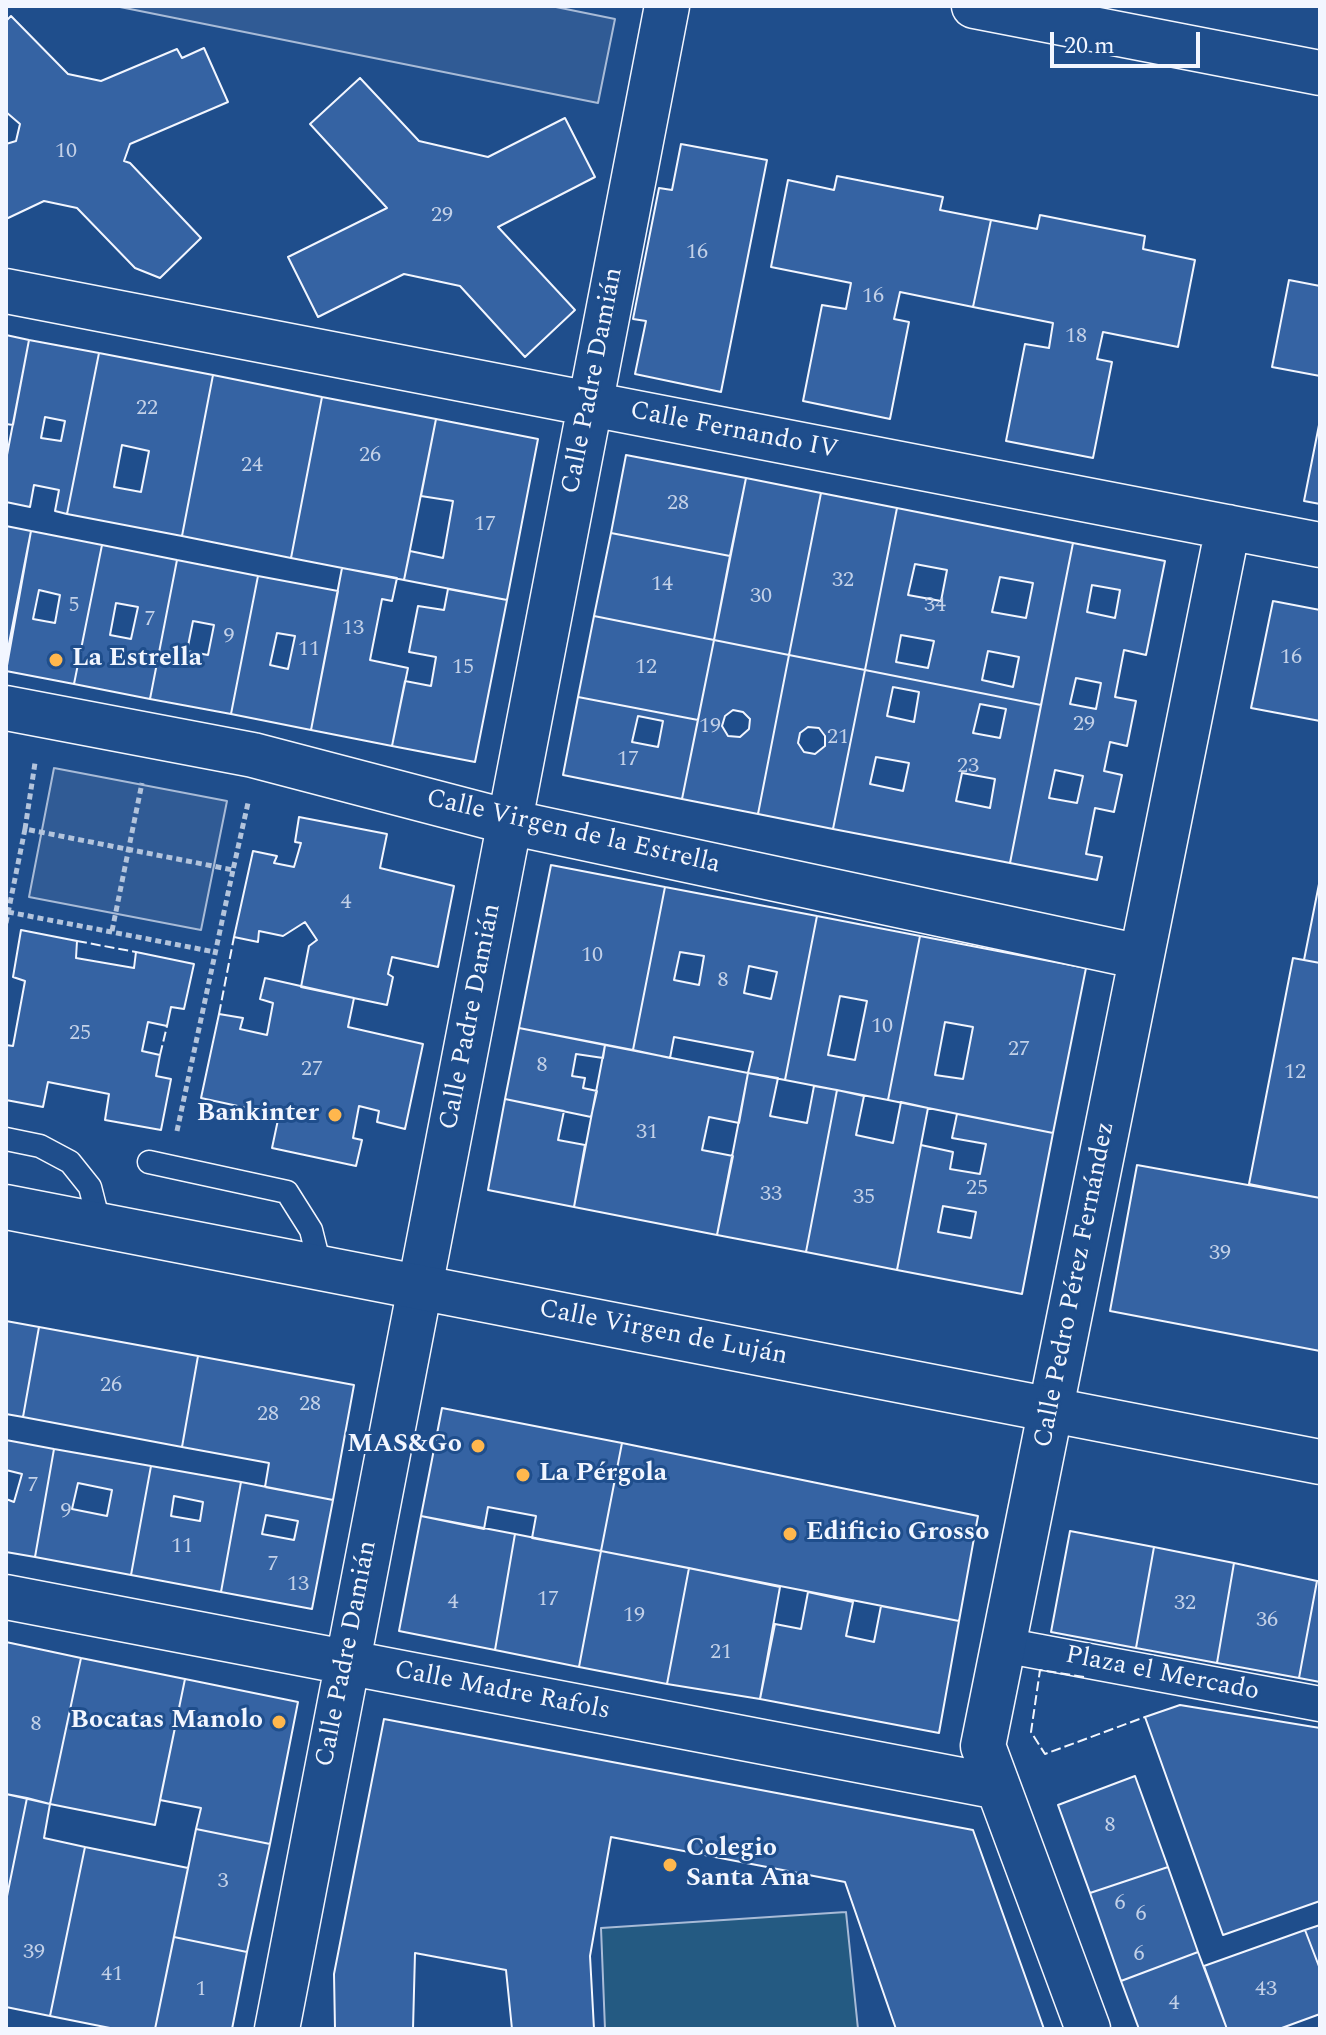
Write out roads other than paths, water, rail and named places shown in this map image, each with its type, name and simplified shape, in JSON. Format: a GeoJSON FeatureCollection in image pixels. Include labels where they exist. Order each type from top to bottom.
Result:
{"type":"FeatureCollection","features":[{"type":"Feature","properties":{"kind":"street","name":"Calle Padre Damián"},"geometry":{"type":"LineString","coordinates":[[277,2029],[667,6]]}},
{"type":"Feature","properties":{"kind":"street"},"geometry":{"type":"LineString","coordinates":[[974,6],[1320,73]]}},
{"type":"Feature","properties":{"kind":"street","name":"Calle Fernando IV"},"geometry":{"type":"LineString","coordinates":[[6,291],[1320,545]]}},
{"type":"Feature","properties":{"kind":"street","name":"Calle Pedro Pérez Fernández"},"geometry":{"type":"LineString","coordinates":[[1088,2029],[983,1746],[1228,527]]}},
{"type":"Feature","properties":{"kind":"street","name":"Calle Virgen de la Estrella"},"geometry":{"type":"LineString","coordinates":[[6,708],[253,755],[509,822],[1141,957]]}},
{"type":"Feature","properties":{"kind":"street","name":"Calle Virgen de Luján"},"geometry":{"type":"LineString","coordinates":[[6,1207],[1320,1462]]}},
{"type":"Feature","properties":{"kind":"street","name":"Calle Madre Rafols"},"geometry":{"type":"LineString","coordinates":[[6,1597],[998,1787]]}},
{"type":"Feature","properties":{"kind":"street","name":"Plaza el Mercado"},"geometry":{"type":"LineString","coordinates":[[1003,1645],[1320,1704]]}},
{"type":"Feature","properties":{"kind":"lane"},"geometry":{"type":"LineString","coordinates":[[6,1139],[40,1146],[70,1162],[90,1187],[100,1226]]}},
{"type":"Feature","properties":{"kind":"lane"},"geometry":{"type":"LineString","coordinates":[[149,1162],[287,1192],[311,1230],[321,1270]]}},
{"type":"Feature","properties":{"kind":"place","name":"La Estrella"},"geometry":{"type":"Point","coordinates":[56,660]}},
{"type":"Feature","properties":{"kind":"place","name":"Bankinter"},"geometry":{"type":"Point","coordinates":[335,1115]}},
{"type":"Feature","properties":{"kind":"place","name":"MAS&Go"},"geometry":{"type":"Point","coordinates":[478,1446]}},
{"type":"Feature","properties":{"kind":"place","name":"La Pérgola"},"geometry":{"type":"Point","coordinates":[523,1475]}},
{"type":"Feature","properties":{"kind":"place","name":"Edificio Grosso"},"geometry":{"type":"Point","coordinates":[790,1534]}},
{"type":"Feature","properties":{"kind":"place","name":"Bocatas Manolo"},"geometry":{"type":"Point","coordinates":[279,1722]}},
{"type":"Feature","properties":{"kind":"place","name":"Colegio Santa Ana"},"geometry":{"type":"Point","coordinates":[670,1865]}}]}
